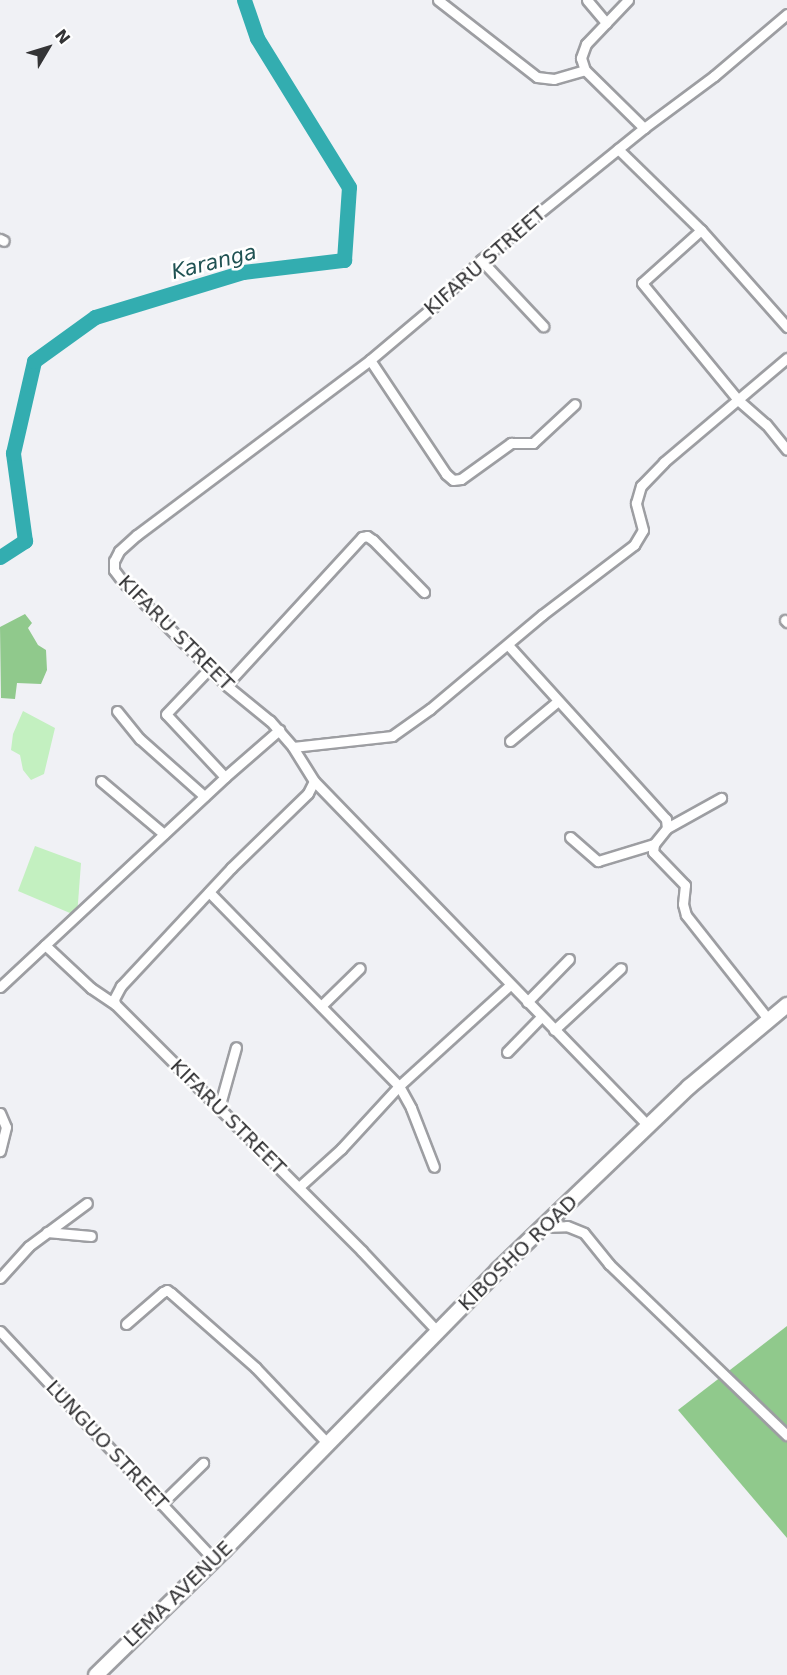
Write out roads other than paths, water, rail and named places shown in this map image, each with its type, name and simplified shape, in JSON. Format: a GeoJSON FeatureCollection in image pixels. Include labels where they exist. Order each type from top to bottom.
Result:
{"type":"FeatureCollection","features":[{"type":"Feature","properties":{"kind":"main road","name":"KIBOSHO ROAD"},"geometry":{"type":"LineString","coordinates":[[258,1512],[648,1126],[715,1064],[787,1005]]}},
{"type":"Feature","properties":{"kind":"main road","name":"LEMA AVENUE"},"geometry":{"type":"LineString","coordinates":[[96,1675],[258,1512]]}},
{"type":"Feature","properties":{"kind":"street"},"geometry":{"type":"LineString","coordinates":[[438,0],[537,77],[554,79],[585,70]]}},
{"type":"Feature","properties":{"kind":"street"},"geometry":{"type":"LineString","coordinates":[[587,0],[606,23]]}},
{"type":"Feature","properties":{"kind":"street"},"geometry":{"type":"LineString","coordinates":[[628,0],[581,54],[585,70],[644,128]]}},
{"type":"Feature","properties":{"kind":"street","name":"KIFARU STREET"},"geometry":{"type":"LineString","coordinates":[[648,1126],[314,781],[293,747],[279,730],[226,686],[117,576],[114,561],[119,552],[137,535],[370,360],[433,307],[481,260],[644,128],[714,76],[787,14]]}},
{"type":"Feature","properties":{"kind":"street"},"geometry":{"type":"LineString","coordinates":[[618,149],[701,230],[787,327]]}},
{"type":"Feature","properties":{"kind":"street"},"geometry":{"type":"LineString","coordinates":[[701,230],[642,283],[738,400],[766,424],[787,450]]}},
{"type":"Feature","properties":{"kind":"street"},"geometry":{"type":"LineString","coordinates":[[481,260],[543,326]]}},
{"type":"Feature","properties":{"kind":"street"},"geometry":{"type":"LineString","coordinates":[[293,747],[392,736],[430,709],[542,615],[634,545],[643,530],[636,504],[641,486],[664,462],[787,358]]}},
{"type":"Feature","properties":{"kind":"street"},"geometry":{"type":"LineString","coordinates":[[370,360],[446,474],[453,480],[461,479],[511,442],[533,443],[575,404]]}},
{"type":"Feature","properties":{"kind":"street"},"geometry":{"type":"LineString","coordinates":[[226,686],[288,621],[360,538],[367,536],[374,540],[424,592]]}},
{"type":"Feature","properties":{"kind":"street"},"geometry":{"type":"LineString","coordinates":[[508,645],[654,804],[666,819],[667,828]]}},
{"type":"Feature","properties":{"kind":"street"},"geometry":{"type":"LineString","coordinates":[[210,668],[166,714],[225,777]]}},
{"type":"Feature","properties":{"kind":"street"},"geometry":{"type":"LineString","coordinates":[[510,741],[558,700]]}},
{"type":"Feature","properties":{"kind":"street"},"geometry":{"type":"LineString","coordinates":[[117,711],[140,738],[204,796]]}},
{"type":"Feature","properties":{"kind":"street"},"geometry":{"type":"LineString","coordinates":[[0,987],[204,796],[279,730]]}},
{"type":"Feature","properties":{"kind":"street"},"geometry":{"type":"LineString","coordinates":[[101,781],[164,834]]}},
{"type":"Feature","properties":{"kind":"street"},"geometry":{"type":"LineString","coordinates":[[115,1004],[114,999],[121,986],[208,891],[308,793],[314,781]]}},
{"type":"Feature","properties":{"kind":"street"},"geometry":{"type":"LineString","coordinates":[[570,837],[598,861],[654,844],[667,828],[721,798]]}},
{"type":"Feature","properties":{"kind":"street"},"geometry":{"type":"LineString","coordinates":[[654,844],[655,856],[685,885],[683,904],[686,915],[769,1020]]}},
{"type":"Feature","properties":{"kind":"street"},"geometry":{"type":"LineString","coordinates":[[208,891],[399,1086],[411,1108],[434,1167]]}},
{"type":"Feature","properties":{"kind":"street","name":"KIFARU STREET"},"geometry":{"type":"LineString","coordinates":[[45,945],[91,988],[115,1004],[299,1187],[438,1332]]}},
{"type":"Feature","properties":{"kind":"street"},"geometry":{"type":"LineString","coordinates":[[527,1002],[569,959]]}},
{"type":"Feature","properties":{"kind":"street"},"geometry":{"type":"LineString","coordinates":[[321,1006],[360,968]]}},
{"type":"Feature","properties":{"kind":"street"},"geometry":{"type":"LineString","coordinates":[[554,1030],[621,969]]}},
{"type":"Feature","properties":{"kind":"street"},"geometry":{"type":"LineString","coordinates":[[299,1187],[341,1149],[399,1086],[510,986]]}},
{"type":"Feature","properties":{"kind":"street"},"geometry":{"type":"LineString","coordinates":[[507,1052],[541,1017]]}},
{"type":"Feature","properties":{"kind":"street"},"geometry":{"type":"LineString","coordinates":[[219,1108],[236,1047]]}},
{"type":"Feature","properties":{"kind":"street"},"geometry":{"type":"LineString","coordinates":[[0,1113],[6,1127],[0,1151]]}},
{"type":"Feature","properties":{"kind":"street"},"geometry":{"type":"LineString","coordinates":[[0,1278],[47,1232],[87,1203]]}},
{"type":"Feature","properties":{"kind":"street"},"geometry":{"type":"LineString","coordinates":[[544,1227],[567,1226],[584,1233],[609,1264],[787,1435]]}},
{"type":"Feature","properties":{"kind":"street"},"geometry":{"type":"LineString","coordinates":[[47,1232],[91,1236]]}},
{"type":"Feature","properties":{"kind":"street"},"geometry":{"type":"LineString","coordinates":[[126,1324],[166,1290],[256,1368],[328,1444]]}},
{"type":"Feature","properties":{"kind":"street","name":"LUNGUO STREET"},"geometry":{"type":"LineString","coordinates":[[0,1331],[213,1559]]}},
{"type":"Feature","properties":{"kind":"street"},"geometry":{"type":"LineString","coordinates":[[161,1503],[203,1463]]}},
{"type":"Feature","properties":{"kind":"waterway","name":"Karanga"},"geometry":{"type":"LineString","coordinates":[[0,557],[25,541],[13,453],[34,361],[95,317],[243,272],[344,260],[349,187],[257,38],[244,0]]}}]}
